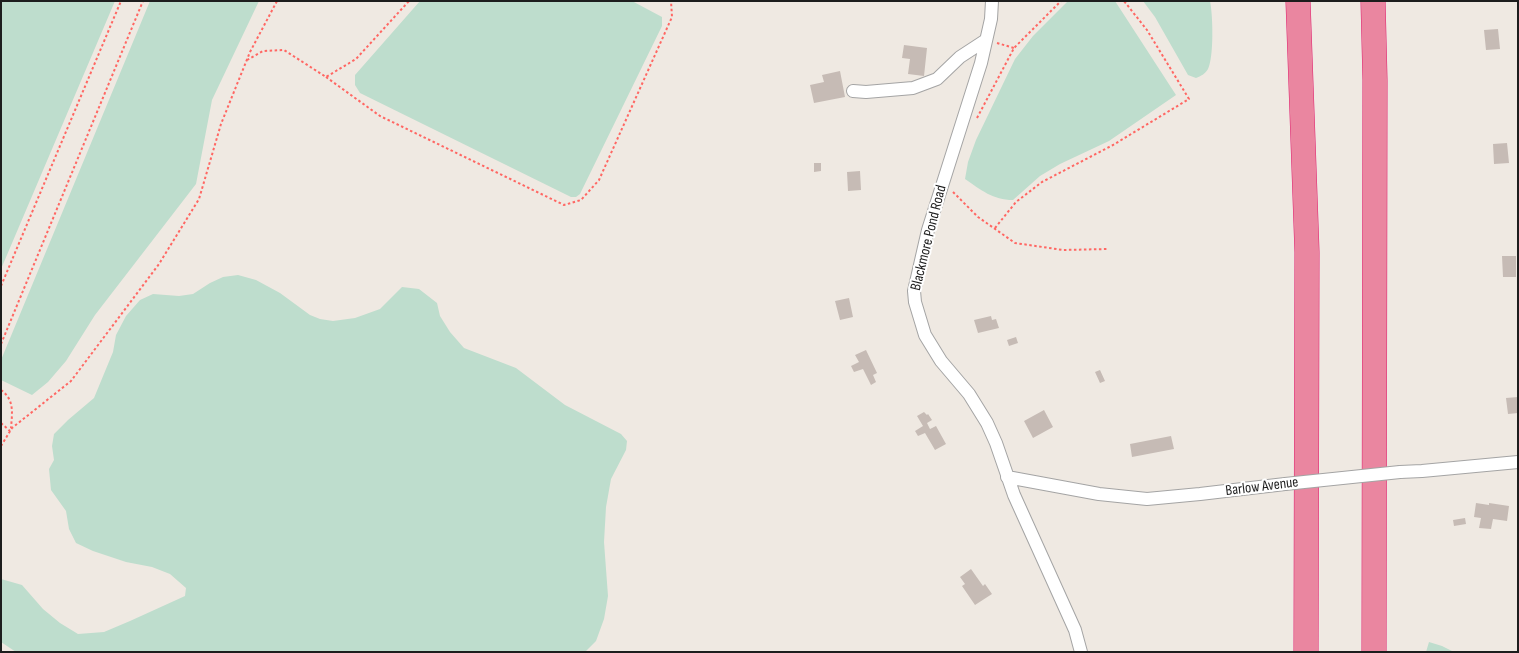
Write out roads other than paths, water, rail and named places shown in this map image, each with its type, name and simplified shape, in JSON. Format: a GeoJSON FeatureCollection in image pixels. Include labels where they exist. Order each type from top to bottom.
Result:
{"type":"FeatureCollection","features":[{"type":"Feature","properties":{"kind":"highway"},"geometry":{"type":"LineString","coordinates":[[1298,1],[1307,252],[1306,652]]}},
{"type":"Feature","properties":{"kind":"highway"},"geometry":{"type":"LineString","coordinates":[[1373,1],[1375,80],[1374,652]]}},
{"type":"Feature","properties":{"kind":"street","name":"Blackmore Pond Road"},"geometry":{"type":"LineString","coordinates":[[992,1],[991,19],[981,63],[928,230],[914,291],[917,314],[925,335],[941,361],[969,394],[987,424],[1007,477],[1075,630],[1081,652]]}},
{"type":"Feature","properties":{"kind":"street"},"geometry":{"type":"LineString","coordinates":[[853,91],[866,92],[913,88],[936,79],[960,57],[986,40]]}},
{"type":"Feature","properties":{"kind":"street","name":"Barlow Avenue"},"geometry":{"type":"LineString","coordinates":[[1007,477],[1099,494],[1147,498],[1518,462]]}}]}
